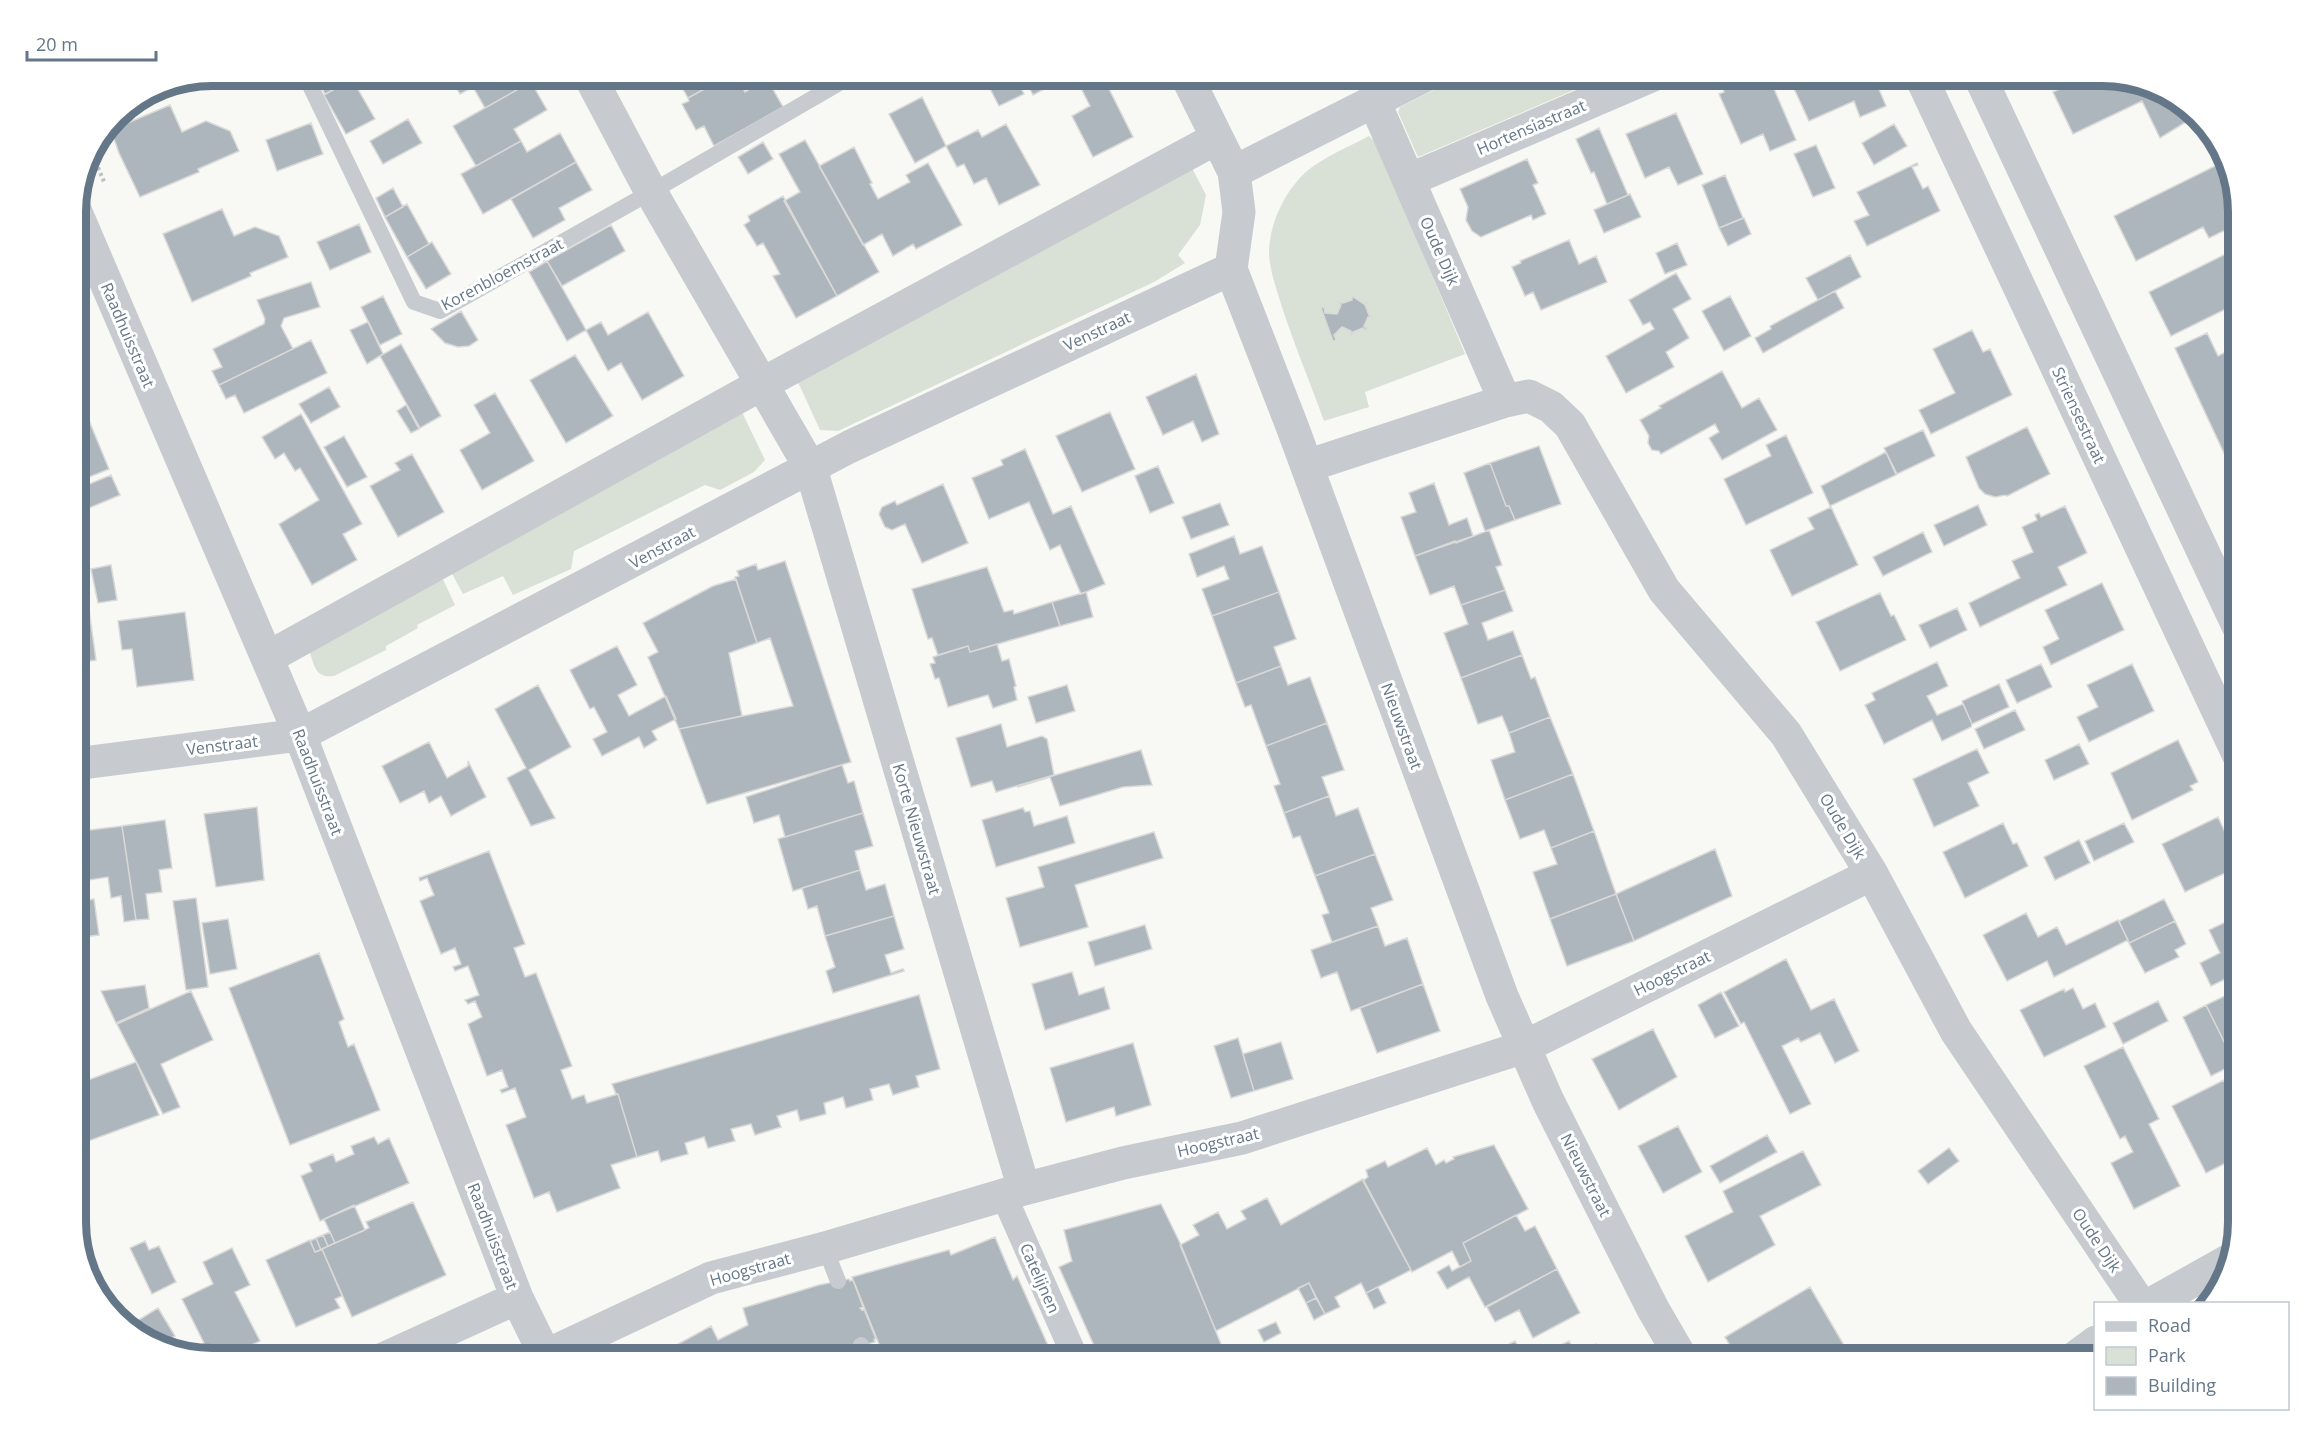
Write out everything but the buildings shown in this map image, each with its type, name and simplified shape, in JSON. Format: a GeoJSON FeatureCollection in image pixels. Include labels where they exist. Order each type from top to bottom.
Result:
{"type":"FeatureCollection","features":[{"type":"Feature","properties":{"kind":"street"},"geometry":{"type":"LineString","coordinates":[[594,85],[651,192],[811,469]]}},
{"type":"Feature","properties":{"kind":"street","name":"Nieuwstraat"},"geometry":{"type":"LineString","coordinates":[[1191,85],[1234,172],[1239,212],[1231,269],[1307,466],[1502,996],[1548,1101],[1653,1309],[1676,1348]]}},
{"type":"Feature","properties":{"kind":"street"},"geometry":{"type":"LineString","coordinates":[[1234,172],[1406,85]]}},
{"type":"Feature","properties":{"kind":"street","name":"Hortensiastraat"},"geometry":{"type":"LineString","coordinates":[[1408,180],[1630,85]]}},
{"type":"Feature","properties":{"kind":"street","name":"Striensestraat"},"geometry":{"type":"LineString","coordinates":[[1925,85],[2228,732]]}},
{"type":"Feature","properties":{"kind":"street"},"geometry":{"type":"LineString","coordinates":[[1984,85],[2227,603]]}},
{"type":"Feature","properties":{"kind":"street","name":"Oude Dijk"},"geometry":{"type":"LineString","coordinates":[[1374,101],[1505,401]]}},
{"type":"Feature","properties":{"kind":"street"},"geometry":{"type":"LineString","coordinates":[[267,658],[762,384],[1217,138]]}},
{"type":"Feature","properties":{"kind":"street","name":"Raadhuisstraat"},"geometry":{"type":"LineString","coordinates":[[86,236],[300,735],[517,1298],[542,1348]]}},
{"type":"Feature","properties":{"kind":"street","name":"Venstraat"},"geometry":{"type":"LineString","coordinates":[[86,763],[300,735],[811,469],[849,447],[1231,269]]}},
{"type":"Feature","properties":{"kind":"street","name":"Oude Dijk"},"geometry":{"type":"LineString","coordinates":[[1307,466],[1505,401],[1529,396],[1551,407],[1570,425],[1664,590],[1786,734],[1872,874],[1956,1031],[2139,1302]]}},
{"type":"Feature","properties":{"kind":"street","name":"Korte Nieuwstraat"},"geometry":{"type":"LineString","coordinates":[[811,469],[1014,1193]]}},
{"type":"Feature","properties":{"kind":"street","name":"Hoogstraat"},"geometry":{"type":"LineString","coordinates":[[565,1348],[711,1278],[1123,1163],[1242,1138],[1524,1047],[1872,874]]}},
{"type":"Feature","properties":{"kind":"street","name":"Catelijnen"},"geometry":{"type":"LineString","coordinates":[[1014,1193],[1072,1348]]}},
{"type":"Feature","properties":{"kind":"street"},"geometry":{"type":"LineString","coordinates":[[2155,1302],[2220,1266]]}},
{"type":"Feature","properties":{"kind":"street"},"geometry":{"type":"LineString","coordinates":[[407,1348],[517,1298]]}},
{"type":"Feature","properties":{"kind":"lane","name":"Korenbloemstraat"},"geometry":{"type":"LineString","coordinates":[[310,85],[414,302],[440,311],[836,85]]}},
{"type":"Feature","properties":{"kind":"lane"},"geometry":{"type":"LineString","coordinates":[[825,1248],[838,1281]]}},
{"type":"Feature","properties":{"kind":"green space"},"geometry":{"type":"Polygon","coordinates":[[[1444,85],[1586,85],[1418,157],[1398,112],[1400,107],[1444,85]]]}},
{"type":"Feature","properties":{"kind":"green space"},"geometry":{"type":"Polygon","coordinates":[[[1369,136],[1377,144],[1465,354],[1365,392],[1369,407],[1324,421],[1275,285],[1269,258],[1270,239],[1282,204],[1295,183],[1325,158],[1369,136]]]}},
{"type":"Feature","properties":{"kind":"green space"},"geometry":{"type":"Polygon","coordinates":[[[1192,168],[1206,195],[1200,225],[1178,255],[1185,263],[1154,282],[838,431],[820,430],[797,380],[1192,168]]]}},
{"type":"Feature","properties":{"kind":"green space"},"geometry":{"type":"Polygon","coordinates":[[[740,408],[765,460],[754,472],[720,490],[705,485],[574,551],[571,569],[513,595],[503,576],[463,594],[449,568],[740,408]]]}},
{"type":"Feature","properties":{"kind":"green space"},"geometry":{"type":"Polygon","coordinates":[[[440,573],[455,605],[417,625],[418,628],[386,646],[386,650],[334,676],[322,675],[316,669],[308,647],[440,573]]]}}]}
